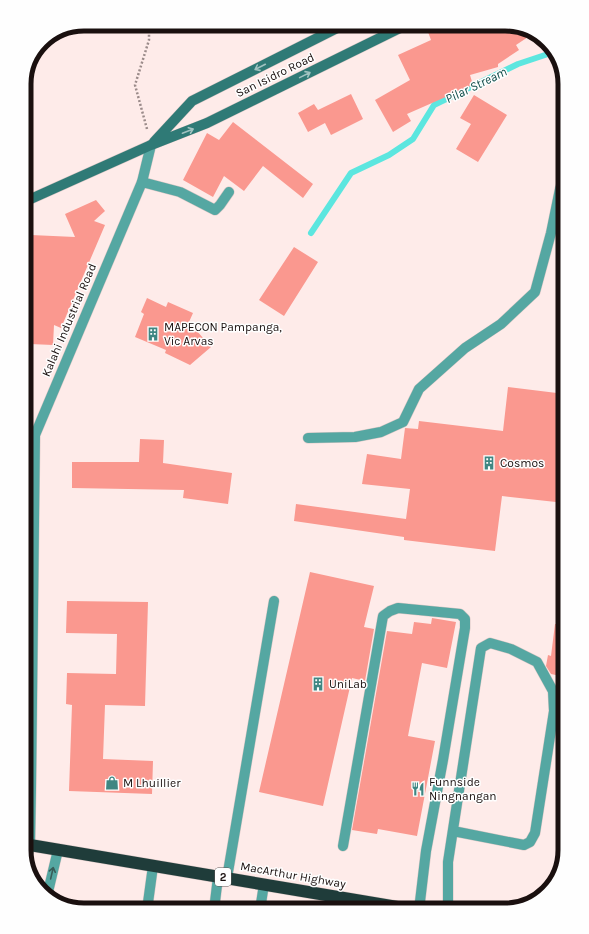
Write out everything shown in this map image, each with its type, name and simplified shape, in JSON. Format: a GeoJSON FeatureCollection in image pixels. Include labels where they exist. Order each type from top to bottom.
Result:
{"type":"FeatureCollection","features":[{"type":"Feature","properties":{"kind":"highway","name":"MacArthur Highway"},"geometry":{"type":"LineString","coordinates":[[31,846],[375,903]]}},
{"type":"Feature","properties":{"kind":"main road","name":"San Isidro Road"},"geometry":{"type":"LineString","coordinates":[[152,145],[192,101],[331,31]]}},
{"type":"Feature","properties":{"kind":"main road","name":"San Isidro Road"},"geometry":{"type":"LineString","coordinates":[[31,199],[152,145],[207,123],[394,31]]}},
{"type":"Feature","properties":{"kind":"street","name":"Kalahi Industrial Road"},"geometry":{"type":"LineString","coordinates":[[31,640],[35,435],[142,182],[152,145]]}},
{"type":"Feature","properties":{"kind":"street"},"geometry":{"type":"LineString","coordinates":[[142,182],[180,192],[214,210],[220,205],[229,192]]}},
{"type":"Feature","properties":{"kind":"street"},"geometry":{"type":"LineString","coordinates":[[308,438],[355,437],[381,432],[403,422],[419,389],[465,348],[501,324],[535,292],[551,233],[558,199]]}},
{"type":"Feature","properties":{"kind":"street"},"geometry":{"type":"LineString","coordinates":[[216,903],[223,877],[274,601]]}},
{"type":"Feature","properties":{"kind":"street"},"geometry":{"type":"LineString","coordinates":[[343,846],[383,616],[398,608],[460,614],[464,619],[465,628],[444,760],[426,851],[420,903]]}},
{"type":"Feature","properties":{"kind":"street"},"geometry":{"type":"LineString","coordinates":[[448,903],[448,862],[481,648],[490,643],[511,649],[537,662],[553,691],[554,711],[535,833],[530,842],[524,845],[453,831]]}},
{"type":"Feature","properties":{"kind":"street"},"geometry":{"type":"LineString","coordinates":[[49,890],[58,850]]}},
{"type":"Feature","properties":{"kind":"street"},"geometry":{"type":"LineString","coordinates":[[148,903],[153,866]]}},
{"type":"Feature","properties":{"kind":"street"},"geometry":{"type":"LineString","coordinates":[[261,903],[264,884]]}},
{"type":"Feature","properties":{"kind":"path"},"geometry":{"type":"LineString","coordinates":[[149,31],[149,40],[136,85],[152,145]]}},
{"type":"Feature","properties":{"kind":"building"},"geometry":{"type":"Polygon","coordinates":[[[428,31],[509,31],[529,36],[516,45],[519,50],[498,64],[498,67],[470,75],[473,85],[407,114],[411,121],[393,132],[375,100],[410,80],[398,55],[431,40],[428,31]]]}},
{"type":"Feature","properties":{"kind":"building"},"geometry":{"type":"Polygon","coordinates":[[[351,94],[363,119],[331,135],[325,123],[308,132],[298,113],[314,104],[318,110],[351,94]]]}},
{"type":"Feature","properties":{"kind":"building"},"geometry":{"type":"Polygon","coordinates":[[[474,95],[507,115],[478,162],[456,149],[471,124],[460,118],[474,95]]]}},
{"type":"Feature","properties":{"kind":"building"},"geometry":{"type":"Polygon","coordinates":[[[233,122],[313,184],[303,198],[263,166],[244,191],[224,176],[213,197],[183,180],[207,133],[219,140],[233,122]]]}},
{"type":"Feature","properties":{"kind":"building"},"geometry":{"type":"Polygon","coordinates":[[[96,200],[105,211],[94,221],[105,225],[61,328],[54,325],[53,345],[31,344],[31,235],[75,237],[65,214],[96,200]]]}},
{"type":"Feature","properties":{"kind":"building"},"geometry":{"type":"Polygon","coordinates":[[[294,247],[318,262],[284,316],[259,300],[294,247]]]}},
{"type":"Feature","properties":{"kind":"building"},"geometry":{"type":"Polygon","coordinates":[[[147,298],[166,307],[168,302],[193,313],[189,322],[211,347],[190,365],[165,353],[166,350],[135,337],[144,314],[141,312],[147,298]]]}},
{"type":"Feature","properties":{"kind":"building","name":"Cosmos"},"geometry":{"type":"Polygon","coordinates":[[[508,387],[558,393],[558,502],[502,496],[495,551],[404,540],[404,537],[294,521],[296,504],[406,519],[410,489],[362,484],[367,454],[401,459],[405,428],[418,429],[419,421],[503,431],[508,387]]]}},
{"type":"Feature","properties":{"kind":"building"},"geometry":{"type":"Polygon","coordinates":[[[140,439],[164,440],[163,463],[232,473],[228,504],[183,498],[184,490],[72,488],[72,462],[139,462],[140,439]]]}},
{"type":"Feature","properties":{"kind":"building","name":"UniLab"},"geometry":{"type":"Polygon","coordinates":[[[310,572],[374,586],[364,627],[374,629],[365,681],[352,678],[323,806],[259,792],[310,572]]]}},
{"type":"Feature","properties":{"kind":"building"},"geometry":{"type":"Polygon","coordinates":[[[67,601],[148,602],[145,706],[105,705],[103,759],[153,761],[152,794],[69,791],[72,705],[66,704],[67,673],[116,674],[117,634],[66,633],[67,601]]]}},
{"type":"Feature","properties":{"kind":"building"},"geometry":{"type":"Polygon","coordinates":[[[432,618],[456,622],[447,668],[422,663],[408,736],[435,741],[417,836],[378,829],[377,834],[352,830],[387,631],[412,634],[414,622],[431,624],[432,618]]]}},
{"type":"Feature","properties":{"kind":"building"},"geometry":{"type":"Polygon","coordinates":[[[555,624],[558,624],[558,676],[551,674],[546,666],[548,655],[551,656],[555,624]]]}},
{"type":"Feature","properties":{"kind":"waterway","name":"Pilar Stream"},"geometry":{"type":"LineString","coordinates":[[311,233],[351,173],[389,155],[413,139],[434,105],[518,64],[549,54]]}},
{"type":"Feature","properties":{"kind":"place","name":"MAPECON Pampanga, Vic Arvas"},"geometry":{"type":"Point","coordinates":[153,334]}},
{"type":"Feature","properties":{"kind":"place","name":"Cosmos"},"geometry":{"type":"Point","coordinates":[489,463]}},
{"type":"Feature","properties":{"kind":"place","name":"UniLab"},"geometry":{"type":"Point","coordinates":[318,684]}},
{"type":"Feature","properties":{"kind":"place","name":"M Lhuillier"},"geometry":{"type":"Point","coordinates":[112,783]}},
{"type":"Feature","properties":{"kind":"place","name":"Funnside Ningnangan"},"geometry":{"type":"Point","coordinates":[418,789]}}]}
